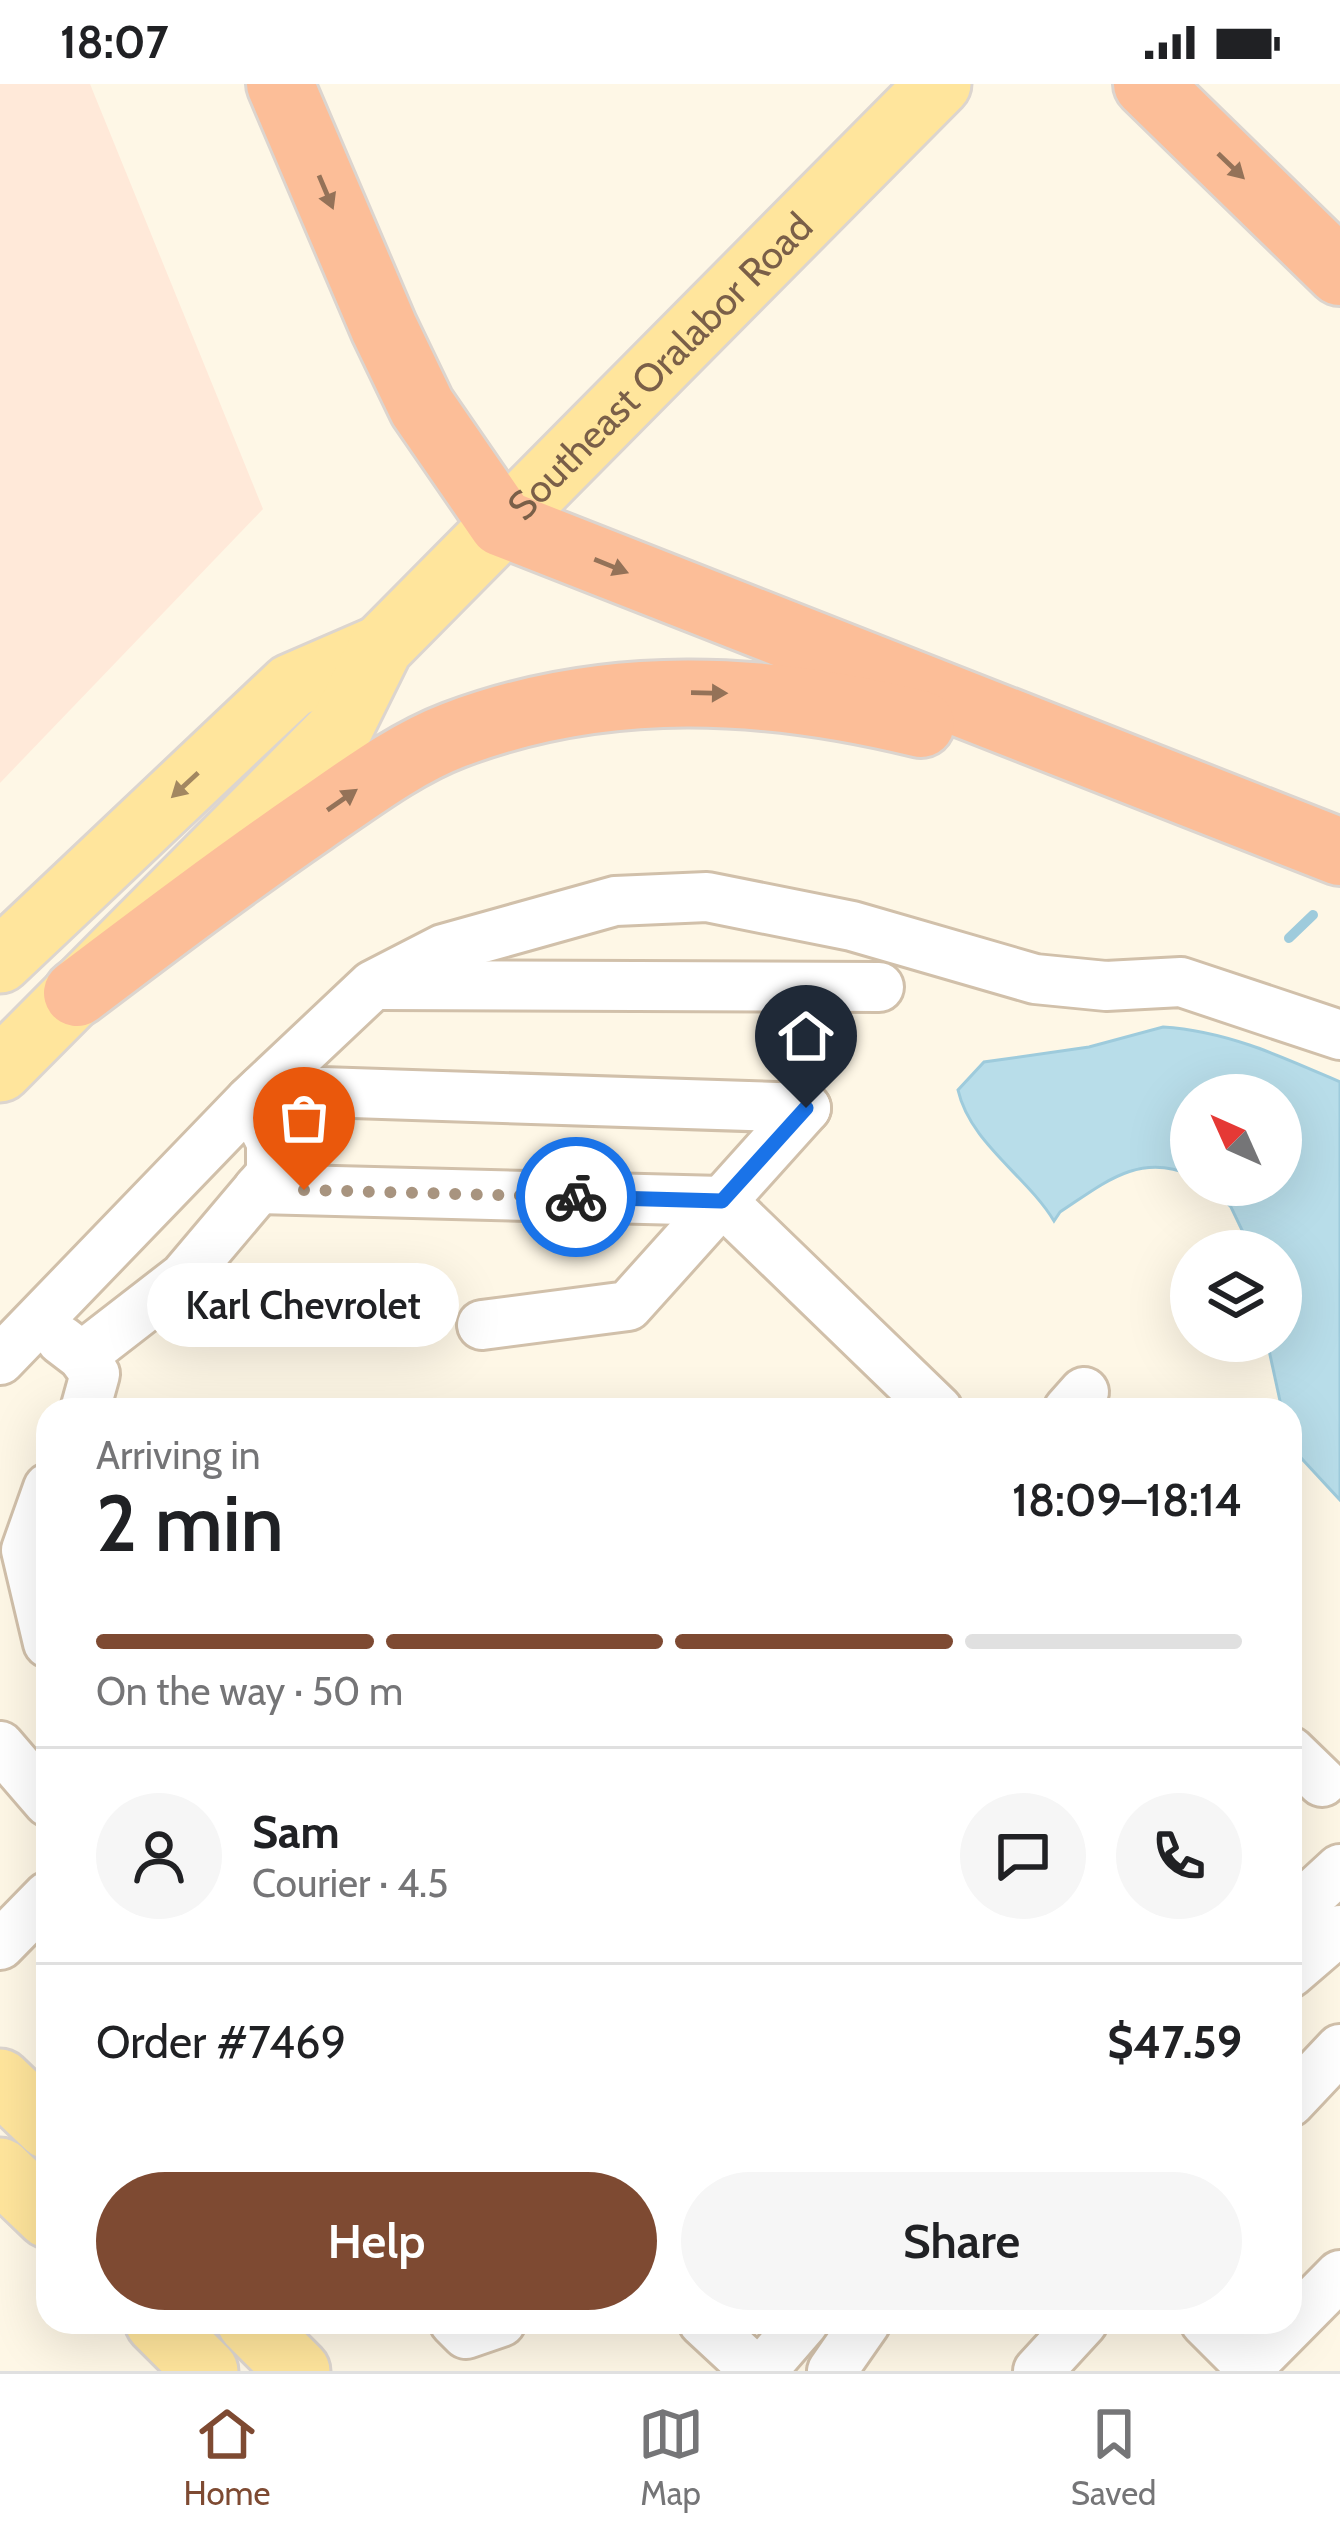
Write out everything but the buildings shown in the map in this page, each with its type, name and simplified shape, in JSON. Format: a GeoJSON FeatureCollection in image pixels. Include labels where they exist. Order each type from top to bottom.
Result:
{"type":"FeatureCollection","features":[{"type":"Feature","properties":{"kind":"highway"},"geometry":{"type":"LineString","coordinates":[[280,84],[422,407],[502,523],[1340,852]]}},
{"type":"Feature","properties":{"kind":"highway"},"geometry":{"type":"LineString","coordinates":[[1147,84],[1340,272]]}},
{"type":"Feature","properties":{"kind":"highway"},"geometry":{"type":"LineString","coordinates":[[77,992],[360,787],[451,736],[527,713],[604,698],[722,693],[839,704],[1275,827]]}},
{"type":"Feature","properties":{"kind":"main road","name":"Southeast Oralabor Road"},"geometry":{"type":"LineString","coordinates":[[0,1070],[343,726],[381,647],[934,89]]}},
{"type":"Feature","properties":{"kind":"main road","name":"Southeast Oralabor Road"},"geometry":{"type":"LineString","coordinates":[[0,961],[291,686],[381,647]]}},
{"type":"Feature","properties":{"kind":"main road"},"geometry":{"type":"LineString","coordinates":[[0,2080],[36,2115]]}},
{"type":"Feature","properties":{"kind":"main road"},"geometry":{"type":"LineString","coordinates":[[0,2170],[36,2204]]}},
{"type":"Feature","properties":{"kind":"main road"},"geometry":{"type":"LineString","coordinates":[[169,2334],[206,2371]]}},
{"type":"Feature","properties":{"kind":"main road"},"geometry":{"type":"LineString","coordinates":[[261,2334],[298,2371]]}},
{"type":"Feature","properties":{"kind":"lane"},"geometry":{"type":"LineString","coordinates":[[0,1360],[256,1096],[373,985],[443,949],[524,923],[615,901],[707,897],[852,926],[1035,979],[1106,986],[1181,982],[1340,1035]]}},
{"type":"Feature","properties":{"kind":"lane"},"geometry":{"type":"LineString","coordinates":[[373,985],[878,987]]}},
{"type":"Feature","properties":{"kind":"lane"},"geometry":{"type":"LineString","coordinates":[[82,1356],[184,1276],[271,1174],[271,1142],[256,1096]]}},
{"type":"Feature","properties":{"kind":"lane"},"geometry":{"type":"LineString","coordinates":[[256,1096],[806,1108],[628,1306],[482,1325]]}},
{"type":"Feature","properties":{"kind":"lane"},"geometry":{"type":"LineString","coordinates":[[258,1189],[722,1201],[926,1398]]}},
{"type":"Feature","properties":{"kind":"lane"},"geometry":{"type":"LineString","coordinates":[[37,1321],[82,1356],[94,1375],[88,1398]]}},
{"type":"Feature","properties":{"kind":"lane"},"geometry":{"type":"LineString","coordinates":[[36,1522],[26,1550],[36,1592]]}},
{"type":"Feature","properties":{"kind":"lane"},"geometry":{"type":"LineString","coordinates":[[0,1746],[36,1788]]}},
{"type":"Feature","properties":{"kind":"lane"},"geometry":{"type":"LineString","coordinates":[[1302,1904],[1340,1869]]}},
{"type":"Feature","properties":{"kind":"lane"},"geometry":{"type":"LineString","coordinates":[[0,1945],[36,1908]]}},
{"type":"Feature","properties":{"kind":"lane"},"geometry":{"type":"LineString","coordinates":[[1302,1963],[1340,1930]]}},
{"type":"Feature","properties":{"kind":"lane"},"geometry":{"type":"LineString","coordinates":[[1302,2089],[1340,2049]]}},
{"type":"Feature","properties":{"kind":"lane"},"geometry":{"type":"LineString","coordinates":[[1302,2316],[1340,2276]]}},
{"type":"Feature","properties":{"kind":"lane"},"geometry":{"type":"LineString","coordinates":[[716,2334],[756,2371]]}},
{"type":"Feature","properties":{"kind":"lane"},"geometry":{"type":"LineString","coordinates":[[767,2371],[795,2334]]}},
{"type":"Feature","properties":{"kind":"lane"},"geometry":{"type":"LineString","coordinates":[[832,2371],[858,2334]]}},
{"type":"Feature","properties":{"kind":"lane"},"geometry":{"type":"LineString","coordinates":[[1038,2371],[1071,2334]]}},
{"type":"Feature","properties":{"kind":"lane"},"geometry":{"type":"LineString","coordinates":[[1217,2334],[1252,2369],[1285,2334]]}},
{"type":"Feature","properties":{"kind":"shaded area"},"geometry":{"type":"Polygon","coordinates":[[[0,84],[90,84],[263,509],[0,783],[0,84]]]}},
{"type":"Feature","properties":{"kind":"water"},"geometry":{"type":"Polygon","coordinates":[[[1163,1027],[1232,1040],[1340,1082],[1340,1500],[1302,1459],[1302,1398],[1279,1398],[1272,1362],[1302,1362],[1302,1230],[1242,1230],[1230,1206],[1302,1206],[1302,1074],[1170,1074],[1170,1169],[1122,1174],[1060,1212],[1054,1221],[964,1109],[958,1090],[984,1062],[1089,1047],[1163,1027]]]}},
{"type":"Feature","properties":{"kind":"waterway"},"geometry":{"type":"LineString","coordinates":[[1289,938],[1313,915]]}},
{"type":"Feature","properties":{"kind":"way so far"},"geometry":{"type":"LineString","coordinates":[[304,1190],[576,1197]]}},
{"type":"Feature","properties":{"kind":"place","name":"Karl Chevrolet"},"geometry":{"type":"Point","coordinates":[304,1190]}},
{"type":"Feature","properties":{"kind":"route"},"geometry":{"type":"LineString","coordinates":[[576,1197],[722,1201],[806,1108]]}}]}
